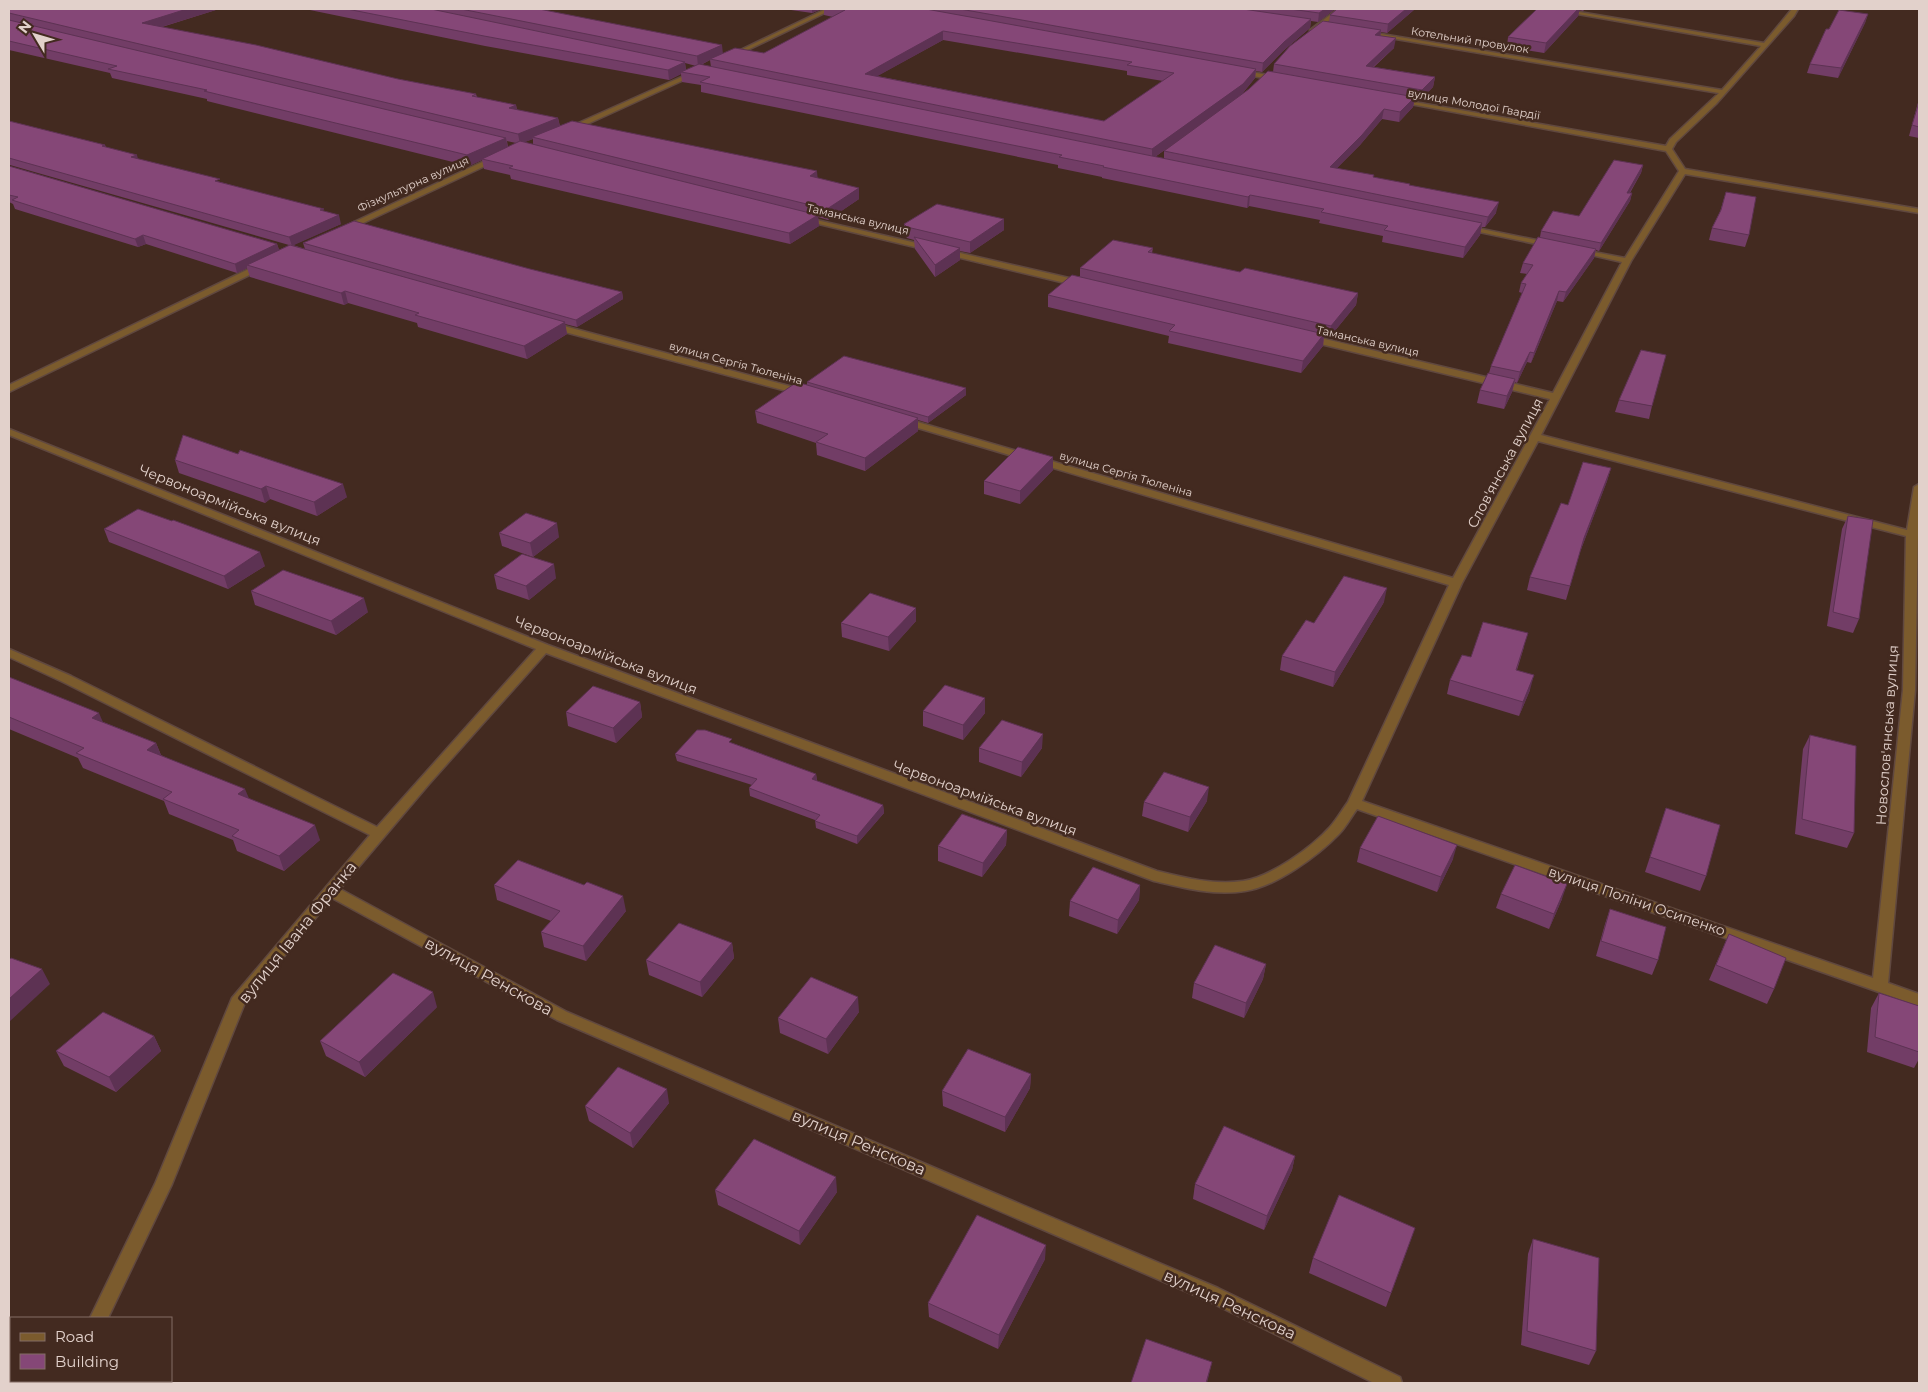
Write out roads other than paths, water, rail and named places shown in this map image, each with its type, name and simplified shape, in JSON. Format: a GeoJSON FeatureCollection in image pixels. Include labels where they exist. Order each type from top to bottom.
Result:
{"type":"FeatureCollection","features":[{"type":"Feature","properties":{"kind":"street"},"geometry":{"type":"LineString","coordinates":[[727,58],[830,9]]}},
{"type":"Feature","properties":{"kind":"street"},"geometry":{"type":"LineString","coordinates":[[1305,37],[1341,9]]}},
{"type":"Feature","properties":{"kind":"street"},"geometry":{"type":"LineString","coordinates":[[1554,9],[1766,45]]}},
{"type":"Feature","properties":{"kind":"street"},"geometry":{"type":"LineString","coordinates":[[1795,9],[1724,92],[1673,141],[1668,149],[1683,171],[1919,211]]}},
{"type":"Feature","properties":{"kind":"street"},"geometry":{"type":"LineString","coordinates":[[1308,25],[1328,28]]}},
{"type":"Feature","properties":{"kind":"street","name":"Котельний провулок"},"geometry":{"type":"LineString","coordinates":[[1377,36],[1724,92]]}},
{"type":"Feature","properties":{"kind":"street"},"geometry":{"type":"LineString","coordinates":[[565,131],[701,70],[692,68]]}},
{"type":"Feature","properties":{"kind":"street"},"geometry":{"type":"LineString","coordinates":[[1262,79],[1269,70]]}},
{"type":"Feature","properties":{"kind":"street"},"geometry":{"type":"LineString","coordinates":[[1235,71],[1262,79],[1283,80]]}},
{"type":"Feature","properties":{"kind":"street","name":"вулиця Молодої Гвардії"},"geometry":{"type":"LineString","coordinates":[[1389,99],[1668,149]]}},
{"type":"Feature","properties":{"kind":"street","name":"Фізкультурна вулиця"},"geometry":{"type":"LineString","coordinates":[[336,231],[503,156]]}},
{"type":"Feature","properties":{"kind":"street","name":"Слов'янська вулиця"},"geometry":{"type":"LineString","coordinates":[[1200,886],[1245,886],[1277,874],[1308,853],[1335,830],[1354,803],[1456,583],[1627,261],[1683,171]]}},
{"type":"Feature","properties":{"kind":"street","name":"Таманська вулиця"},"geometry":{"type":"LineString","coordinates":[[797,216],[1092,286]]}},
{"type":"Feature","properties":{"kind":"street"},"geometry":{"type":"LineString","coordinates":[[1453,225],[1559,247]]}},
{"type":"Feature","properties":{"kind":"street"},"geometry":{"type":"LineString","coordinates":[[1569,249],[1627,261]]}},
{"type":"Feature","properties":{"kind":"street"},"geometry":{"type":"LineString","coordinates":[[9,389],[275,260]]}},
{"type":"Feature","properties":{"kind":"street","name":"вулиця Сергія Тюленіна"},"geometry":{"type":"LineString","coordinates":[[543,323],[816,396]]}},
{"type":"Feature","properties":{"kind":"street","name":"Таманська вулиця"},"geometry":{"type":"LineString","coordinates":[[1295,335],[1556,397]]}},
{"type":"Feature","properties":{"kind":"street","name":"вулиця Сергія Тюленіна"},"geometry":{"type":"LineString","coordinates":[[892,418],[1456,583]]}},
{"type":"Feature","properties":{"kind":"street","name":"Червоноармійська вулиця"},"geometry":{"type":"LineString","coordinates":[[9,432],[544,648],[1154,876],[1200,886]]}},
{"type":"Feature","properties":{"kind":"street"},"geometry":{"type":"LineString","coordinates":[[1535,437],[1916,535]]}},
{"type":"Feature","properties":{"kind":"street","name":"Новослов'янська вулиця"},"geometry":{"type":"LineString","coordinates":[[1880,986],[1909,690],[1919,487]]}},
{"type":"Feature","properties":{"kind":"street","name":"вулиця Івана Франка"},"geometry":{"type":"LineString","coordinates":[[100,1317],[163,1184],[237,1002],[330,890],[544,648]]}},
{"type":"Feature","properties":{"kind":"street"},"geometry":{"type":"LineString","coordinates":[[9,653],[67,679],[379,834]]}},
{"type":"Feature","properties":{"kind":"street","name":"вулиця Поліни Осипенко"},"geometry":{"type":"LineString","coordinates":[[1354,803],[1919,1000]]}},
{"type":"Feature","properties":{"kind":"street","name":"вулиця Ренскова"},"geometry":{"type":"LineString","coordinates":[[330,890],[562,1016],[1212,1294],[1392,1383]]}}]}
